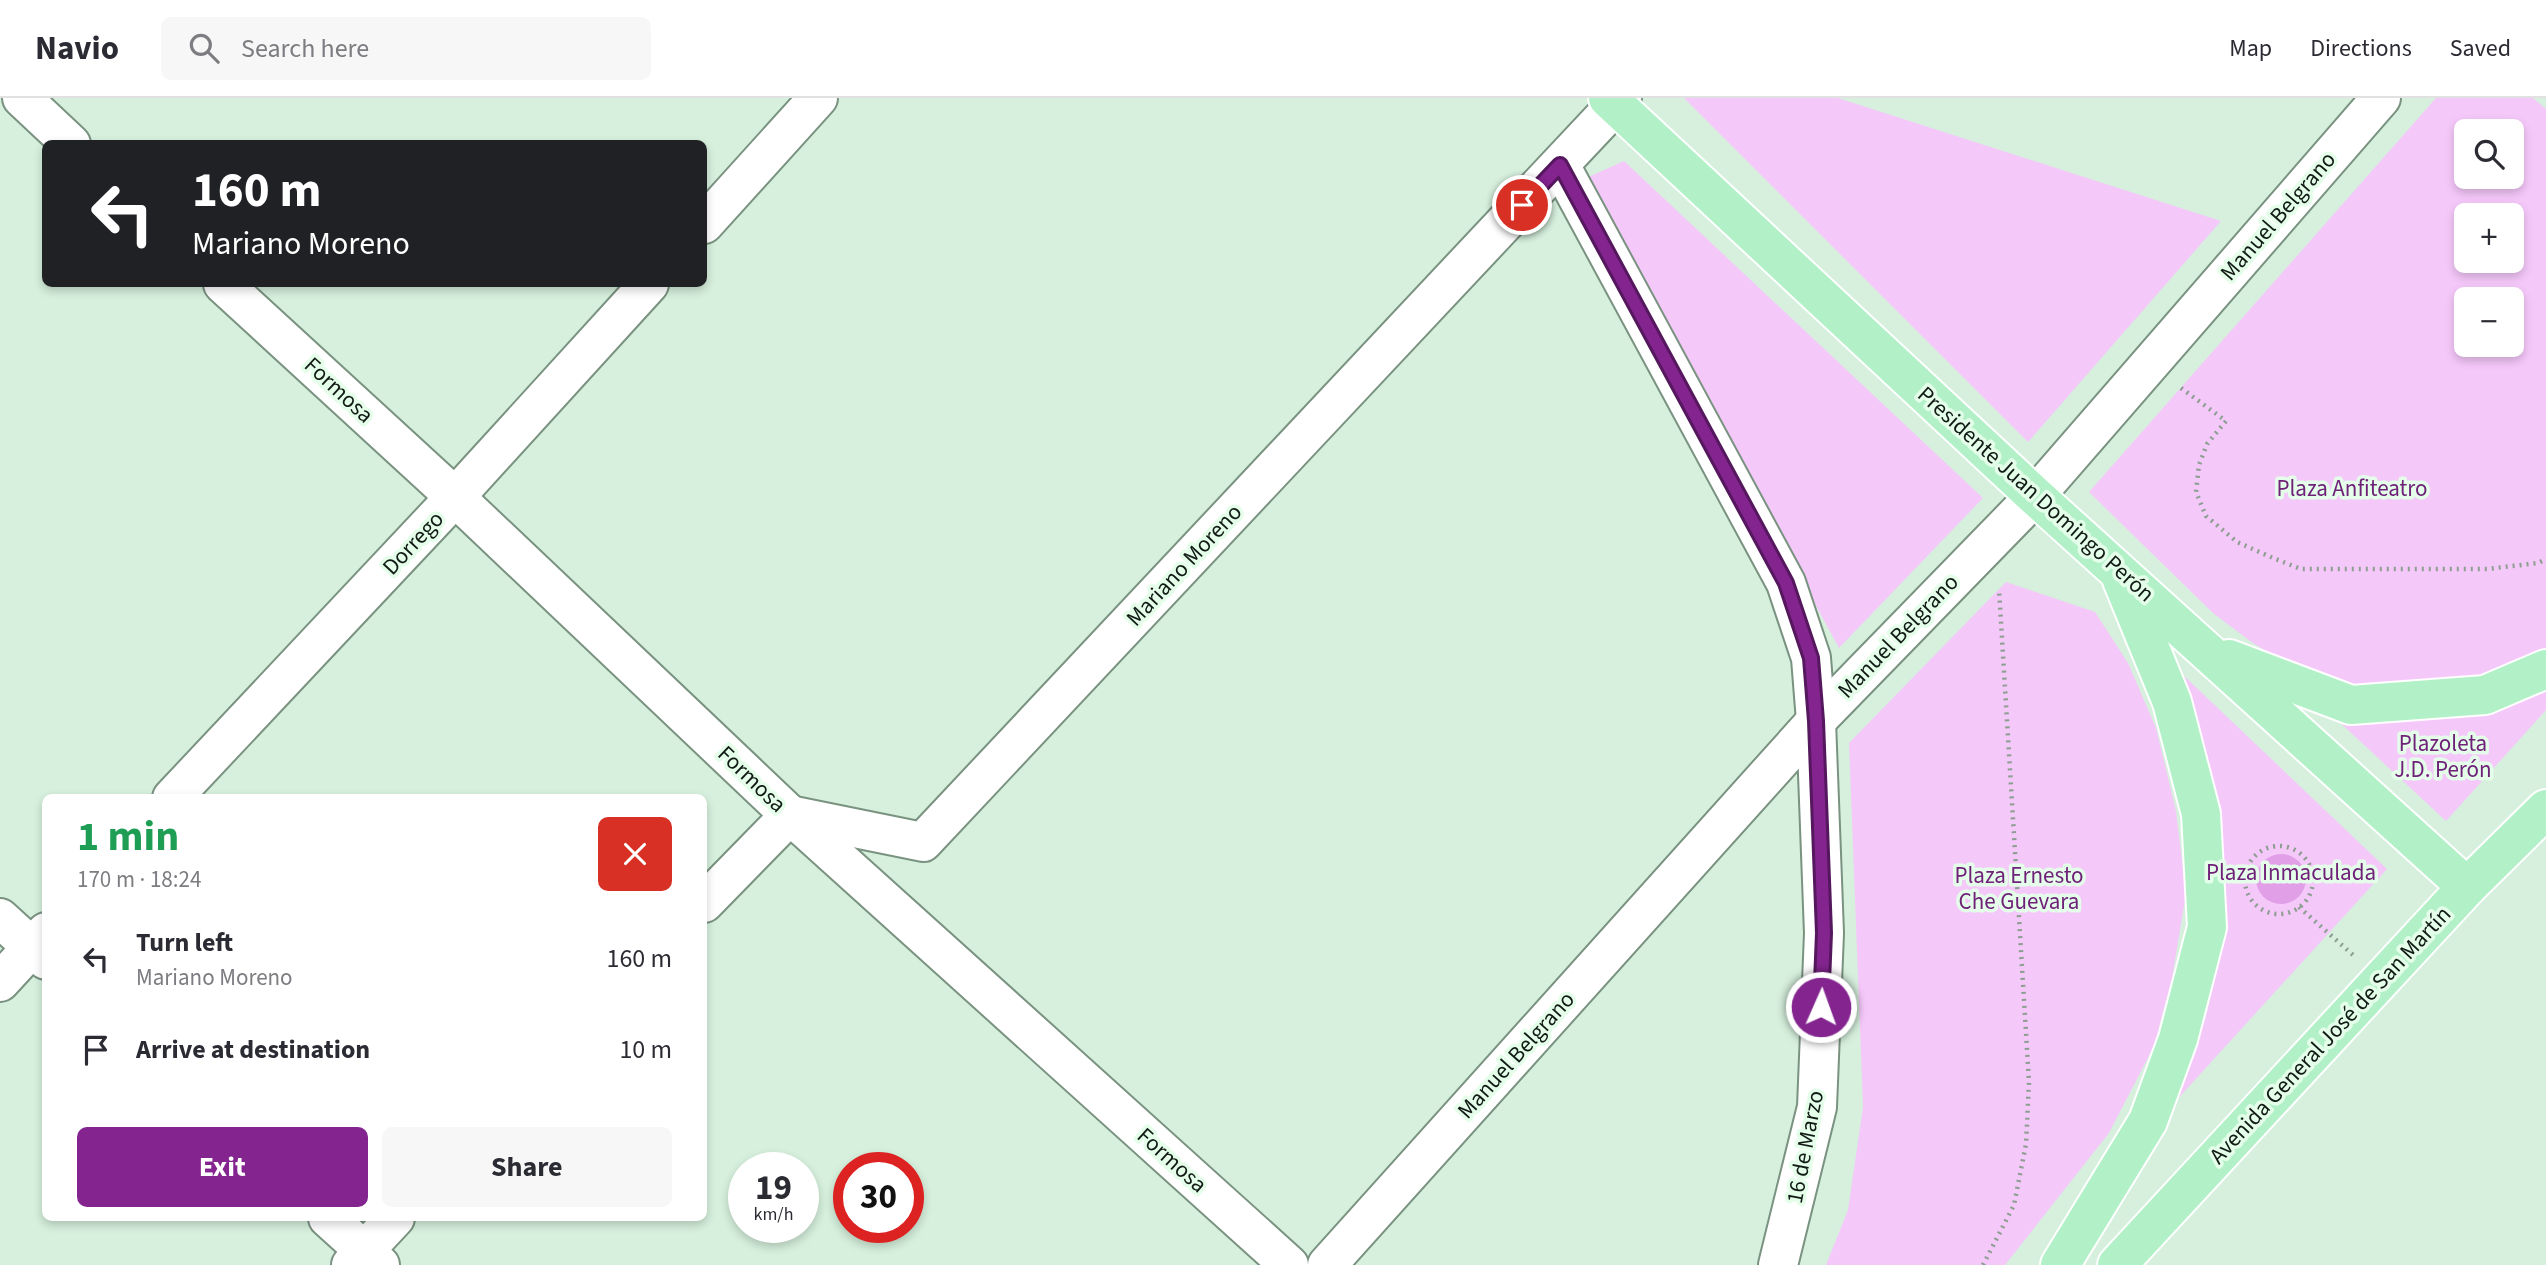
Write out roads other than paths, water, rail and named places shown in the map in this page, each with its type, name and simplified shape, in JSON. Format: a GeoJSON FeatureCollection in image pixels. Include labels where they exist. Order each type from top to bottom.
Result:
{"type":"FeatureCollection","features":[{"type":"Feature","properties":{"kind":"main road","name":"Presidente Juan Domingo Perón"},"geometry":{"type":"LineString","coordinates":[[1615,100],[2035,496],[2467,887]]}},
{"type":"Feature","properties":{"kind":"main road"},"geometry":{"type":"LineString","coordinates":[[2060,1265],[2148,1121],[2178,1039],[2207,928],[2202,814],[2172,702],[2117,569]]}},
{"type":"Feature","properties":{"kind":"main road"},"geometry":{"type":"LineString","coordinates":[[2210,652],[2351,705],[2485,695],[2546,670]]}},
{"type":"Feature","properties":{"kind":"main road","name":"Avenida General José de San Martín"},"geometry":{"type":"LineString","coordinates":[[2117,1265],[2467,887],[2543,818]]}},
{"type":"Feature","properties":{"kind":"street"},"geometry":{"type":"LineString","coordinates":[[0,104],[6,98]]}},
{"type":"Feature","properties":{"kind":"street"},"geometry":{"type":"LineString","coordinates":[[22,98],[67,140]]}},
{"type":"Feature","properties":{"kind":"street"},"geometry":{"type":"LineString","coordinates":[[707,221],[818,98]]}},
{"type":"Feature","properties":{"kind":"street","name":"Manuel Belgrano"},"geometry":{"type":"LineString","coordinates":[[1327,1265],[1816,721],[2035,496],[2381,98]]}},
{"type":"Feature","properties":{"kind":"street","name":"Mariano Moreno"},"geometry":{"type":"LineString","coordinates":[[790,815],[923,842],[1560,165],[1615,100]]}},
{"type":"Feature","properties":{"kind":"street","name":"16 de Marzo"},"geometry":{"type":"LineString","coordinates":[[1560,165],[1786,583],[1811,658],[1824,933],[1817,1107],[1778,1265]]}},
{"type":"Feature","properties":{"kind":"street","name":"Formosa"},"geometry":{"type":"LineString","coordinates":[[226,287],[455,497],[790,815],[1289,1265]]}},
{"type":"Feature","properties":{"kind":"street","name":"Dorrego"},"geometry":{"type":"LineString","coordinates":[[176,794],[455,497],[646,287]]}},
{"type":"Feature","properties":{"kind":"street"},"geometry":{"type":"LineString","coordinates":[[707,900],[790,815]]}},
{"type":"Feature","properties":{"kind":"street"},"geometry":{"type":"LineString","coordinates":[[0,918],[41,947],[0,982]]}},
{"type":"Feature","properties":{"kind":"street"},"geometry":{"type":"LineString","coordinates":[[331,1221],[365,1260],[393,1221]]}},
{"type":"Feature","properties":{"kind":"park label","name":"Plaza Anfiteatro"},"geometry":{"type":"Point","coordinates":[2352,488]}},
{"type":"Feature","properties":{"kind":"park label","name":"Plazoleta J.D. Perón"},"geometry":{"type":"Point","coordinates":[2443,756]}},
{"type":"Feature","properties":{"kind":"park label","name":"Plaza Inmaculada"},"geometry":{"type":"Point","coordinates":[2291,872]}},
{"type":"Feature","properties":{"kind":"park label","name":"Plaza Ernesto Che Guevara"},"geometry":{"type":"Point","coordinates":[2019,888]}}]}
